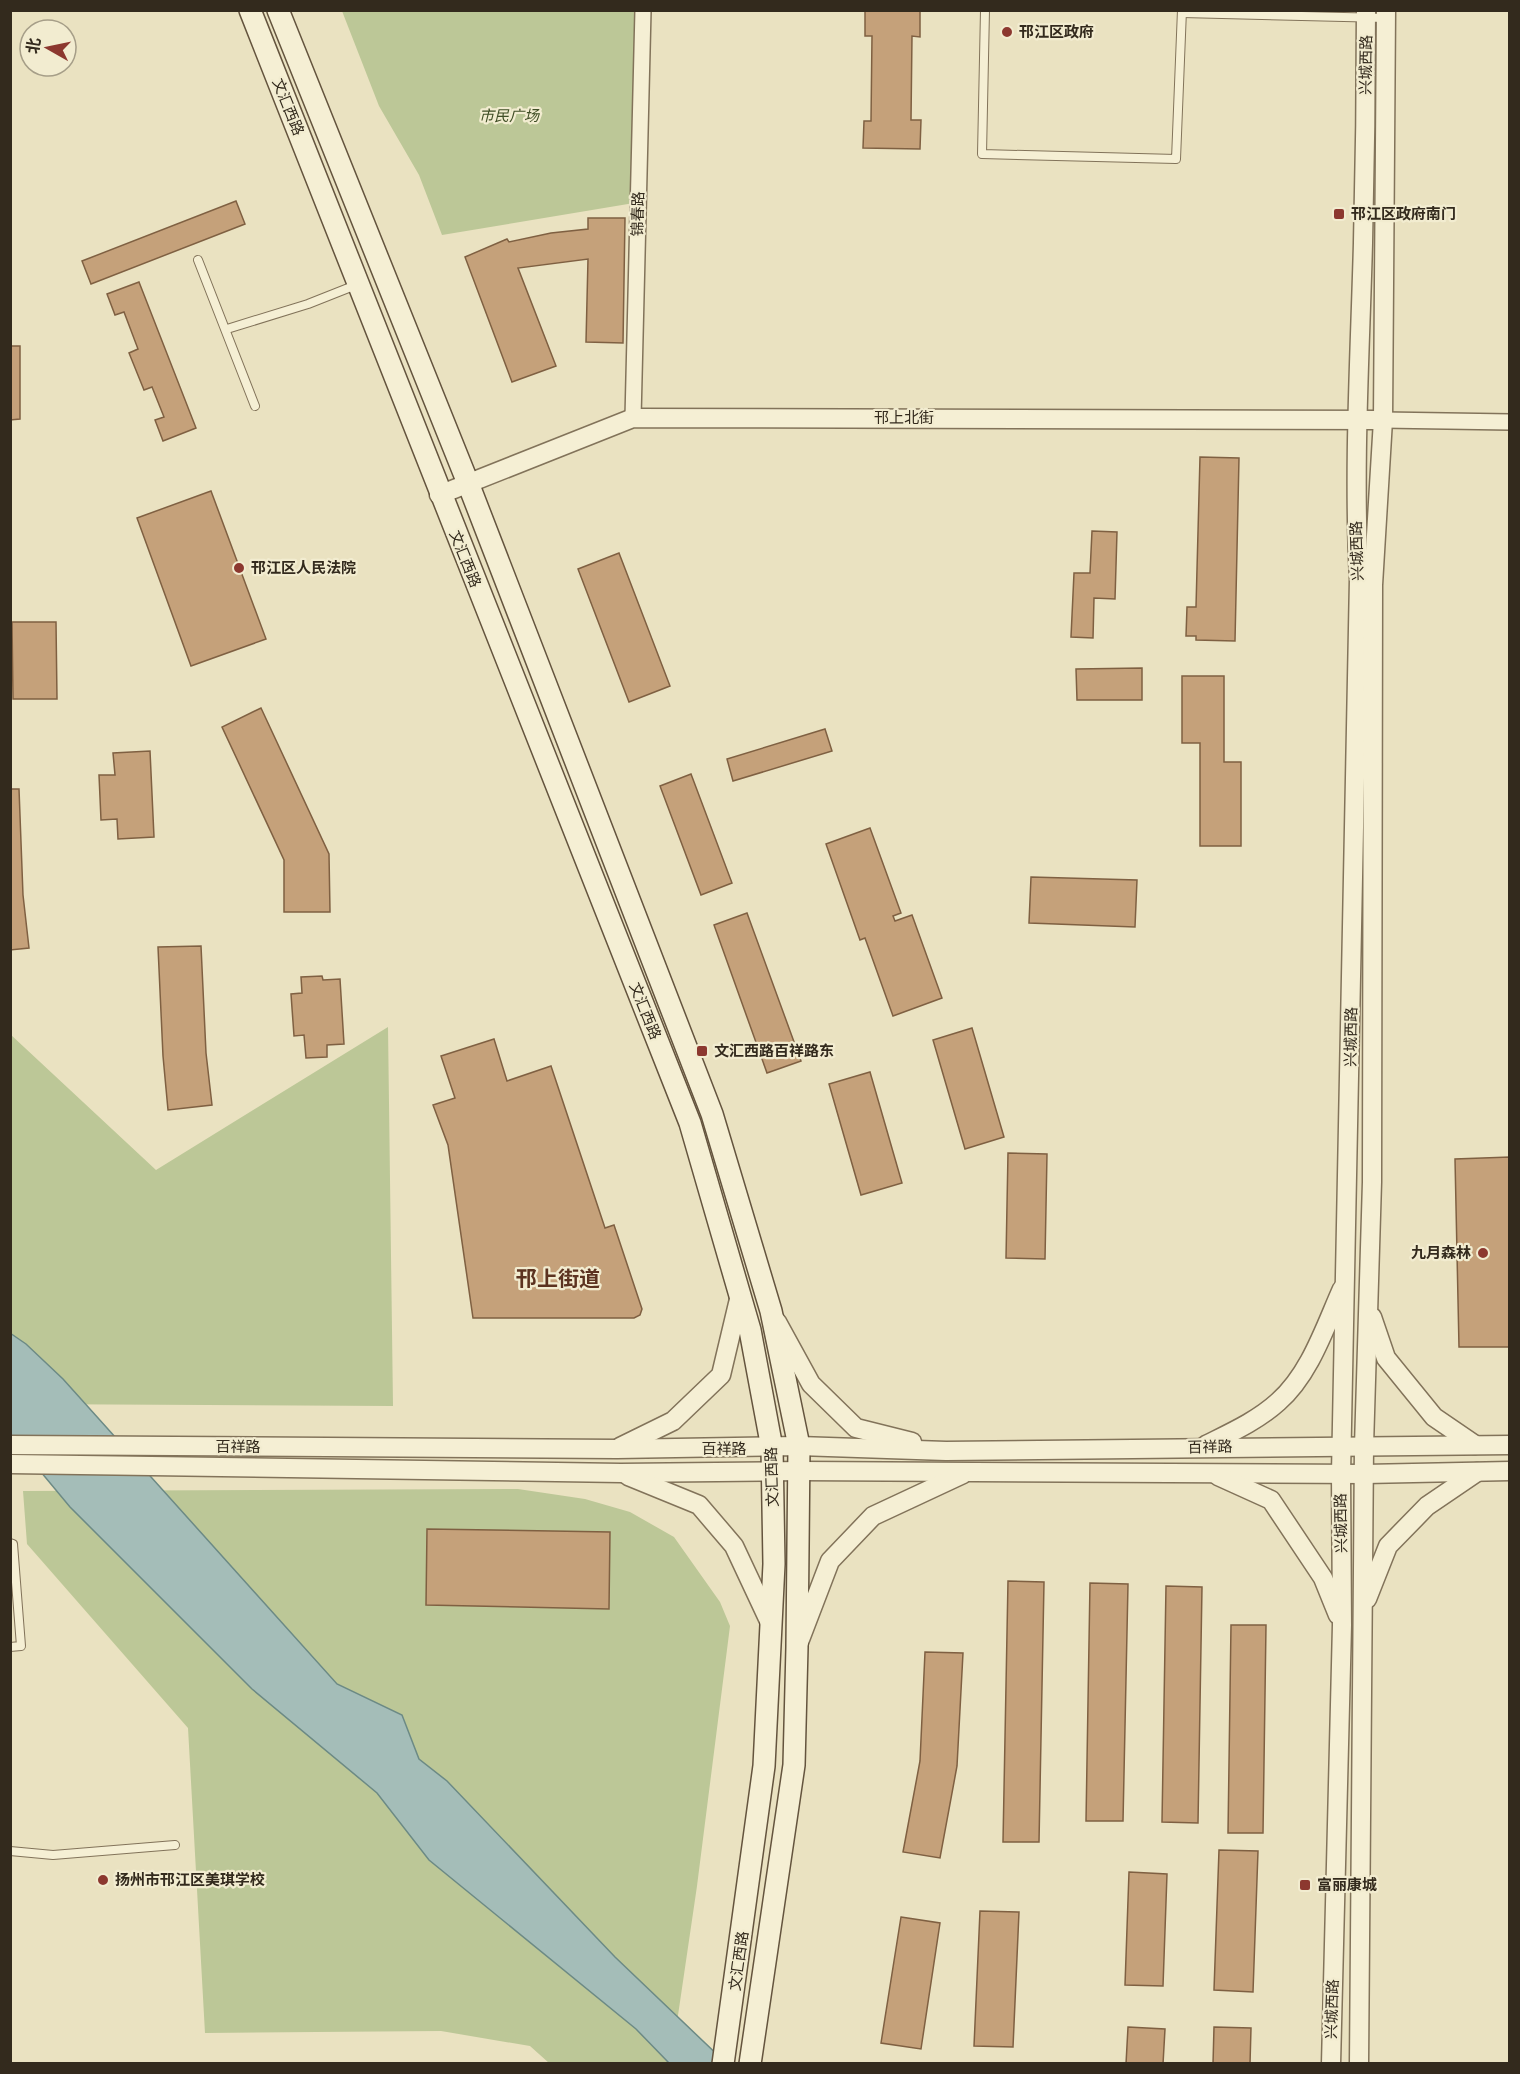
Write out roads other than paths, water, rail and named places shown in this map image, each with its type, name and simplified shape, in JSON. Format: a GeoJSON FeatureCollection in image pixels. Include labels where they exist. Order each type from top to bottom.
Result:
{"type":"FeatureCollection","features":[{"type":"Feature","properties":{"kind":"main road","name":"文汇西路"},"geometry":{"type":"LineString","coordinates":[[250,10],[439,495],[690,1123],[750,1330],[772,1448],[774,1472],[771,1625],[764,1766],[723,2064]]}},
{"type":"Feature","properties":{"kind":"main road","name":"文汇西路"},"geometry":{"type":"LineString","coordinates":[[278,10],[468,483],[712,1114],[771,1311],[799,1446],[794,1766],[750,2064]]}},
{"type":"Feature","properties":{"kind":"street","name":"锦春路"},"geometry":{"type":"LineString","coordinates":[[633,418],[643,10]]}},
{"type":"Feature","properties":{"kind":"street","name":"兴城西路"},"geometry":{"type":"LineString","coordinates":[[1331,2064],[1342,1625],[1341,1474],[1359,579],[1356,522],[1357,420],[1363,245],[1366,14]]}},
{"type":"Feature","properties":{"kind":"street","name":"兴城西路"},"geometry":{"type":"LineString","coordinates":[[1359,2064],[1364,1446],[1372,1182],[1373,585],[1383,420],[1386,14]]}},
{"type":"Feature","properties":{"kind":"street","name":"邗上北街"},"geometry":{"type":"LineString","coordinates":[[439,495],[633,418],[1383,420]]}},
{"type":"Feature","properties":{"kind":"street"},"geometry":{"type":"LineString","coordinates":[[1383,420],[1509,422]]}},
{"type":"Feature","properties":{"kind":"street"},"geometry":{"type":"LineString","coordinates":[[1202,1447],[1246,1424],[1279,1402],[1310,1361],[1346,1282]]}},
{"type":"Feature","properties":{"kind":"street"},"geometry":{"type":"LineString","coordinates":[[617,1449],[673,1421],[721,1375],[740,1295]]}},
{"type":"Feature","properties":{"kind":"street"},"geometry":{"type":"LineString","coordinates":[[1368,1307],[1386,1358],[1434,1417],[1475,1445]]}},
{"type":"Feature","properties":{"kind":"street"},"geometry":{"type":"LineString","coordinates":[[771,1311],[811,1384],[856,1428],[946,1451]]}},
{"type":"Feature","properties":{"kind":"street","name":"百祥路"},"geometry":{"type":"LineString","coordinates":[[10,1445],[617,1449],[799,1446],[946,1451],[1509,1445]]}},
{"type":"Feature","properties":{"kind":"street","name":"百祥路"},"geometry":{"type":"LineString","coordinates":[[13,1464],[621,1473],[800,1471],[1365,1474],[1509,1471]]}},
{"type":"Feature","properties":{"kind":"street"},"geometry":{"type":"LineString","coordinates":[[1363,1609],[1388,1546],[1427,1506],[1478,1471]]}},
{"type":"Feature","properties":{"kind":"street"},"geometry":{"type":"LineString","coordinates":[[797,1647],[830,1561],[873,1516],[969,1472]]}},
{"type":"Feature","properties":{"kind":"street"},"geometry":{"type":"LineString","coordinates":[[621,1473],[699,1505],[734,1546],[771,1625]]}},
{"type":"Feature","properties":{"kind":"street"},"geometry":{"type":"LineString","coordinates":[[1211,1473],[1271,1500],[1323,1578],[1342,1625]]}},
{"type":"Feature","properties":{"kind":"lane"},"geometry":{"type":"LineString","coordinates":[[985,10],[982,154],[1176,159],[1182,11],[1386,14]]}},
{"type":"Feature","properties":{"kind":"lane"},"geometry":{"type":"LineString","coordinates":[[198,260],[227,329],[255,406]]}},
{"type":"Feature","properties":{"kind":"lane"},"geometry":{"type":"LineString","coordinates":[[227,329],[308,304],[358,284]]}},
{"type":"Feature","properties":{"kind":"lane"},"geometry":{"type":"LineString","coordinates":[[10,1543],[13,1544],[21,1646],[10,1647]]}},
{"type":"Feature","properties":{"kind":"lane"},"geometry":{"type":"LineString","coordinates":[[10,1851],[53,1855],[175,1845]]}},
{"type":"Feature","properties":{"kind":"water"},"geometry":{"type":"Polygon","coordinates":[[[10,1333],[26,1344],[63,1379],[337,1684],[402,1715],[419,1759],[447,1781],[615,1957],[726,2063],[669,2063],[636,2029],[429,1860],[377,1793],[252,1689],[70,1507],[11,1436],[10,1333]]]}},
{"type":"Feature","properties":{"kind":"place","name":"邗江区政府"},"geometry":{"type":"Point","coordinates":[1007,32]}},
{"type":"Feature","properties":{"kind":"place","name":"邗江区政府南门"},"geometry":{"type":"Point","coordinates":[1339,214]}},
{"type":"Feature","properties":{"kind":"place","name":"邗江区人民法院"},"geometry":{"type":"Point","coordinates":[239,568]}},
{"type":"Feature","properties":{"kind":"place","name":"文汇西路百祥路东"},"geometry":{"type":"Point","coordinates":[702,1051]}},
{"type":"Feature","properties":{"kind":"place","name":"九月森林"},"geometry":{"type":"Point","coordinates":[1483,1253]}},
{"type":"Feature","properties":{"kind":"place","name":"扬州市邗江区美琪学校"},"geometry":{"type":"Point","coordinates":[103,1880]}},
{"type":"Feature","properties":{"kind":"place","name":"富丽康城"},"geometry":{"type":"Point","coordinates":[1305,1885]}},
{"type":"Feature","properties":{"kind":"district","name":"邗上街道"},"geometry":{"type":"Point","coordinates":[558,1279]}},
{"type":"Feature","properties":{"kind":"park label","name":"市民广场"},"geometry":{"type":"Point","coordinates":[509,116]}}]}
